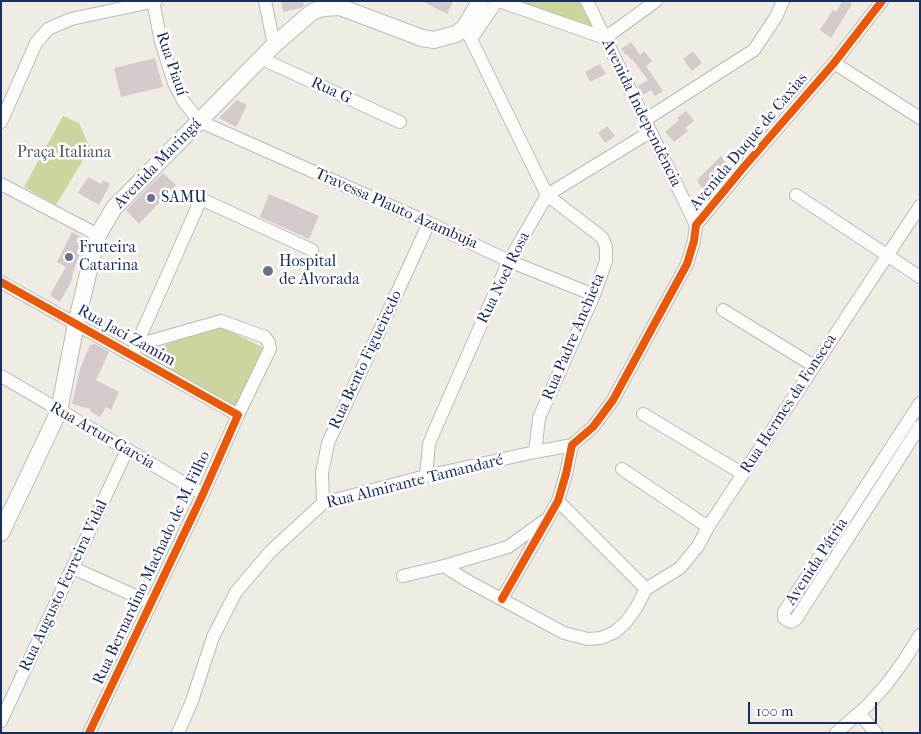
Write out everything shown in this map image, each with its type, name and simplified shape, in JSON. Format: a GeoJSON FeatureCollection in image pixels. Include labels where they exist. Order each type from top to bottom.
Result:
{"type":"FeatureCollection","features":[{"type":"Feature","properties":{"kind":"main road"},"geometry":{"type":"LineString","coordinates":[[468,33],[479,2]]}},
{"type":"Feature","properties":{"kind":"main road","name":"Avenida Maringá"},"geometry":{"type":"LineString","coordinates":[[1,533],[59,411],[76,324],[98,235],[114,208],[274,45],[312,12],[323,8],[340,8],[422,38],[434,40],[468,33]]}},
{"type":"Feature","properties":{"kind":"street"},"geometry":{"type":"LineString","coordinates":[[265,1],[274,45]]}},
{"type":"Feature","properties":{"kind":"street"},"geometry":{"type":"LineString","coordinates":[[468,33],[498,1],[604,38],[656,1]]}},
{"type":"Feature","properties":{"kind":"street","name":"Avenida Independência"},"geometry":{"type":"LineString","coordinates":[[587,1],[696,225]]}},
{"type":"Feature","properties":{"kind":"street","name":"Rua Noel Rosa"},"geometry":{"type":"LineString","coordinates":[[426,476],[429,444],[433,434],[509,261],[548,195],[754,50],[776,17],[783,1]]}},
{"type":"Feature","properties":{"kind":"street","name":"Avenida Duque de Caxias"},"geometry":{"type":"LineString","coordinates":[[572,445],[593,426],[614,400],[687,264],[694,241],[696,225],[834,63],[882,1]]}},
{"type":"Feature","properties":{"kind":"street"},"geometry":{"type":"LineString","coordinates":[[1,122],[36,43],[48,28],[71,19],[154,2]]}},
{"type":"Feature","properties":{"kind":"street","name":"Rua Piauí"},"geometry":{"type":"LineString","coordinates":[[154,2],[161,42],[174,83],[184,102],[200,122]]}},
{"type":"Feature","properties":{"kind":"street","name":"Rua Padre Anchieta"},"geometry":{"type":"LineString","coordinates":[[468,33],[548,195],[599,235],[606,247],[606,261],[594,295],[539,418],[535,452]]}},
{"type":"Feature","properties":{"kind":"street","name":"Rua G"},"geometry":{"type":"LineString","coordinates":[[262,59],[400,122]]}},
{"type":"Feature","properties":{"kind":"street"},"geometry":{"type":"LineString","coordinates":[[834,63],[920,118]]}},
{"type":"Feature","properties":{"kind":"street","name":"Travessa Plauto Azambuja"},"geometry":{"type":"LineString","coordinates":[[200,122],[428,222],[509,261],[594,295]]}},
{"type":"Feature","properties":{"kind":"street"},"geometry":{"type":"LineString","coordinates":[[1,184],[98,235]]}},
{"type":"Feature","properties":{"kind":"street"},"geometry":{"type":"LineString","coordinates":[[796,195],[920,277]]}},
{"type":"Feature","properties":{"kind":"street"},"geometry":{"type":"LineString","coordinates":[[135,350],[201,200],[312,250]]}},
{"type":"Feature","properties":{"kind":"street","name":"Rua Hermes da Fonseca"},"geometry":{"type":"LineString","coordinates":[[646,589],[680,568],[698,546],[708,527],[920,206]]}},
{"type":"Feature","properties":{"kind":"street","name":"Rua Bento Figueiredo"},"geometry":{"type":"LineString","coordinates":[[323,503],[322,473],[328,443],[428,222]]}},
{"type":"Feature","properties":{"kind":"street","name":"Rua Jaci Zamim"},"geometry":{"type":"LineString","coordinates":[[1,282],[76,324],[135,350],[238,415]]}},
{"type":"Feature","properties":{"kind":"street"},"geometry":{"type":"LineString","coordinates":[[723,310],[814,366]]}},
{"type":"Feature","properties":{"kind":"street"},"geometry":{"type":"LineString","coordinates":[[135,350],[221,321],[265,338],[269,342],[270,349],[238,415]]}},
{"type":"Feature","properties":{"kind":"street","name":"Rua Artur Garcia"},"geometry":{"type":"LineString","coordinates":[[1,376],[203,494]]}},
{"type":"Feature","properties":{"kind":"street","name":"Avenida Pátria"},"geometry":{"type":"LineString","coordinates":[[919,431],[885,468],[809,574],[784,612],[784,618],[792,622],[796,619],[821,581],[885,468],[912,414],[920,403]]}},
{"type":"Feature","properties":{"kind":"street"},"geometry":{"type":"LineString","coordinates":[[643,414],[743,474]]}},
{"type":"Feature","properties":{"kind":"street"},"geometry":{"type":"LineString","coordinates":[[912,414],[919,431]]}},
{"type":"Feature","properties":{"kind":"street","name":"Rua Bernardino Machado de M. Filho"},"geometry":{"type":"LineString","coordinates":[[89,733],[203,494],[238,415]]}},
{"type":"Feature","properties":{"kind":"street"},"geometry":{"type":"LineString","coordinates":[[502,599],[558,501],[572,445]]}},
{"type":"Feature","properties":{"kind":"street","name":"Rua Almirante Tamandaré"},"geometry":{"type":"LineString","coordinates":[[178,733],[192,701],[213,637],[236,592],[270,552],[323,503],[426,476],[572,445]]}},
{"type":"Feature","properties":{"kind":"street","name":"Rua Augusto Ferreira Vidal"},"geometry":{"type":"LineString","coordinates":[[1,721],[127,450]]}},
{"type":"Feature","properties":{"kind":"street"},"geometry":{"type":"LineString","coordinates":[[622,469],[708,527]]}},
{"type":"Feature","properties":{"kind":"street"},"geometry":{"type":"LineString","coordinates":[[444,566],[466,580],[564,632],[588,639],[601,638],[615,632],[626,622],[646,589],[558,501]]}},
{"type":"Feature","properties":{"kind":"street"},"geometry":{"type":"LineString","coordinates":[[404,576],[508,546],[549,517]]}},
{"type":"Feature","properties":{"kind":"street"},"geometry":{"type":"LineString","coordinates":[[73,568],[151,603]]}},
{"type":"Feature","properties":{"kind":"street"},"geometry":{"type":"LineString","coordinates":[[809,574],[821,581]]}},
{"type":"Feature","properties":{"kind":"street"},"geometry":{"type":"LineString","coordinates":[[836,733],[859,713],[886,685],[920,635]]}},
{"type":"Feature","properties":{"kind":"street"},"geometry":{"type":"LineString","coordinates":[[859,713],[876,733]]}},
{"type":"Feature","properties":{"kind":"green space"},"geometry":{"type":"Polygon","coordinates":[[[506,1],[579,1],[592,26],[506,1]]]}},
{"type":"Feature","properties":{"kind":"green space","name":"Praça Italiana"},"geometry":{"type":"Polygon","coordinates":[[[63,116],[79,123],[90,148],[56,205],[24,187],[63,116]]]}},
{"type":"Feature","properties":{"kind":"green space"},"geometry":{"type":"Polygon","coordinates":[[[218,325],[264,348],[235,410],[139,355],[218,325]]]}},
{"type":"Feature","properties":{"kind":"building"},"geometry":{"type":"Polygon","coordinates":[[[281,1],[303,1],[304,6],[283,12],[281,1]]]}},
{"type":"Feature","properties":{"kind":"building"},"geometry":{"type":"Polygon","coordinates":[[[422,1],[453,1],[447,14],[422,1]]]}},
{"type":"Feature","properties":{"kind":"building"},"geometry":{"type":"Polygon","coordinates":[[[842,1],[848,1],[852,4],[831,38],[820,30],[833,10],[836,12],[842,1]]]}},
{"type":"Feature","properties":{"kind":"building"},"geometry":{"type":"Polygon","coordinates":[[[631,42],[640,55],[644,51],[652,61],[646,66],[663,91],[655,96],[651,90],[643,95],[638,86],[648,80],[632,59],[621,49],[631,42]]]}},
{"type":"Feature","properties":{"kind":"building"},"geometry":{"type":"Polygon","coordinates":[[[693,51],[702,63],[692,71],[683,59],[693,51]]]}},
{"type":"Feature","properties":{"kind":"building"},"geometry":{"type":"Polygon","coordinates":[[[155,58],[163,87],[121,97],[114,68],[155,58]]]}},
{"type":"Feature","properties":{"kind":"building"},"geometry":{"type":"Polygon","coordinates":[[[600,64],[606,74],[590,82],[585,72],[600,64]]]}},
{"type":"Feature","properties":{"kind":"building"},"geometry":{"type":"Polygon","coordinates":[[[237,100],[247,105],[236,127],[219,118],[237,100]]]}},
{"type":"Feature","properties":{"kind":"building"},"geometry":{"type":"Polygon","coordinates":[[[686,111],[694,121],[685,128],[688,131],[674,142],[665,132],[686,111]]]}},
{"type":"Feature","properties":{"kind":"building"},"geometry":{"type":"Polygon","coordinates":[[[607,126],[615,136],[605,143],[598,133],[607,126]]]}},
{"type":"Feature","properties":{"kind":"building"},"geometry":{"type":"Polygon","coordinates":[[[721,156],[729,168],[706,195],[697,180],[721,156]]]}},
{"type":"Feature","properties":{"kind":"building","name":"SAMU"},"geometry":{"type":"Polygon","coordinates":[[[163,173],[176,185],[139,224],[126,210],[163,173]]]}},
{"type":"Feature","properties":{"kind":"building"},"geometry":{"type":"Polygon","coordinates":[[[88,177],[101,184],[103,180],[110,184],[99,205],[78,193],[88,177]]]}},
{"type":"Feature","properties":{"kind":"building"},"geometry":{"type":"Polygon","coordinates":[[[269,194],[319,216],[309,239],[260,217],[269,194]]]}},
{"type":"Feature","properties":{"kind":"building"},"geometry":{"type":"Polygon","coordinates":[[[72,232],[85,239],[71,282],[60,302],[50,295],[66,267],[57,262],[72,232]]]}},
{"type":"Feature","properties":{"kind":"building"},"geometry":{"type":"Polygon","coordinates":[[[95,344],[109,352],[96,380],[119,392],[111,410],[106,407],[100,417],[90,411],[91,409],[72,404],[80,369],[90,345],[95,344]]]}},
{"type":"Feature","properties":{"kind":"cycle path"},"geometry":{"type":"LineString","coordinates":[[502,599],[558,501],[572,445],[593,427],[613,400],[687,264],[694,241],[696,225],[834,63],[882,1]]}},
{"type":"Feature","properties":{"kind":"cycle path"},"geometry":{"type":"LineString","coordinates":[[1,282],[238,415],[203,494],[89,733]]}},
{"type":"Feature","properties":{"kind":"place","name":"SAMU"},"geometry":{"type":"Point","coordinates":[151,198]}},
{"type":"Feature","properties":{"kind":"place","name":"Fruteira Catarina"},"geometry":{"type":"Point","coordinates":[69,257]}},
{"type":"Feature","properties":{"kind":"place","name":"Hospital de Alvorada"},"geometry":{"type":"Point","coordinates":[268,271]}}]}
